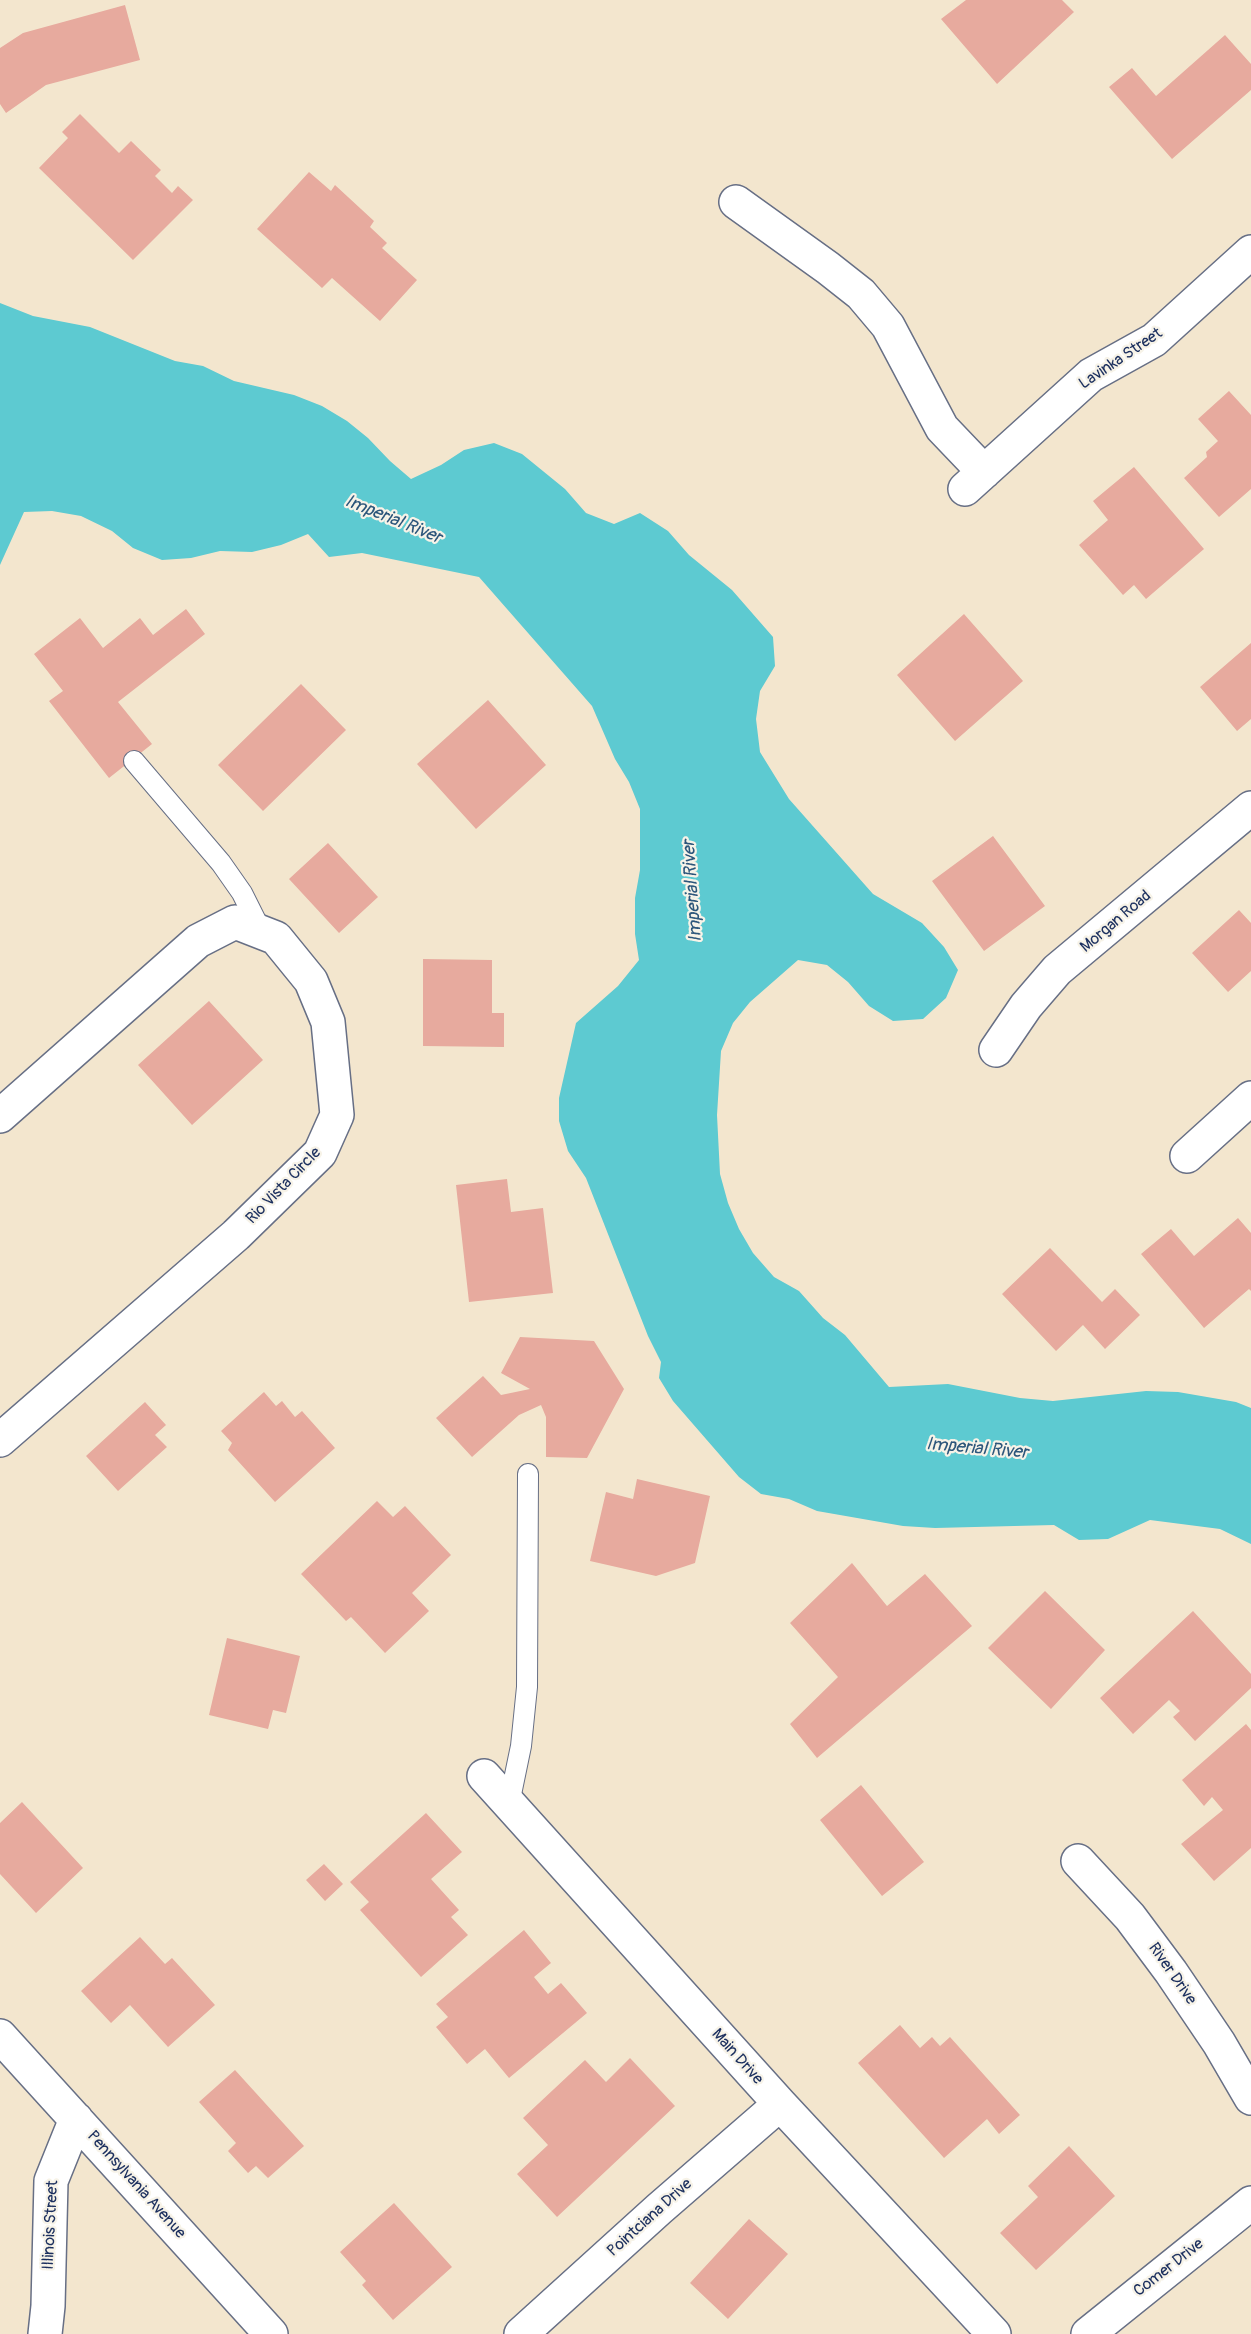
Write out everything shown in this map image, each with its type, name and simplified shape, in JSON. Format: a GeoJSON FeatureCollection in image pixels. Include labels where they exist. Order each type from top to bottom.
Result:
{"type":"FeatureCollection","features":[{"type":"Feature","properties":{"kind":"street","name":"Lavinka Street"},"geometry":{"type":"LineString","coordinates":[[736,202],[861,294],[888,326],[942,428],[974,481],[1091,375],[1154,340],[1251,252]]}},
{"type":"Feature","properties":{"kind":"street","name":"Morgan Road"},"geometry":{"type":"LineString","coordinates":[[996,1050],[1026,1006],[1057,970],[1251,808]]}},
{"type":"Feature","properties":{"kind":"street","name":"Rio Vista Circle"},"geometry":{"type":"LineString","coordinates":[[0,1116],[198,941],[235,922],[276,938],[311,981],[328,1022],[337,1115],[320,1153],[236,1235],[0,1440]]}},
{"type":"Feature","properties":{"kind":"street"},"geometry":{"type":"LineString","coordinates":[[1188,1156],[1251,1098]]}},
{"type":"Feature","properties":{"kind":"street","name":"Main Drive"},"geometry":{"type":"LineString","coordinates":[[484,1776],[780,2104],[994,2334]]}},
{"type":"Feature","properties":{"kind":"street","name":"River Drive"},"geometry":{"type":"LineString","coordinates":[[1078,1861],[1130,1917],[1171,1972],[1219,2043],[1251,2098]]}},
{"type":"Feature","properties":{"kind":"street","name":"Pennsylvania Avenue"},"geometry":{"type":"LineString","coordinates":[[0,2036],[272,2334]]}},
{"type":"Feature","properties":{"kind":"street","name":"Pointciana Drive"},"geometry":{"type":"LineString","coordinates":[[521,2334],[659,2209],[780,2104]]}},
{"type":"Feature","properties":{"kind":"street","name":"Illinois Street"},"geometry":{"type":"LineString","coordinates":[[45,2334],[48,2306],[51,2181],[76,2119]]}},
{"type":"Feature","properties":{"kind":"street","name":"Comer Drive"},"geometry":{"type":"LineString","coordinates":[[1088,2334],[1251,2203]]}},
{"type":"Feature","properties":{"kind":"lane"},"geometry":{"type":"LineString","coordinates":[[134,761],[220,863],[242,893],[262,933]]}},
{"type":"Feature","properties":{"kind":"lane"},"geometry":{"type":"LineString","coordinates":[[509,1804],[521,1746],[527,1687],[528,1474]]}},
{"type":"Feature","properties":{"kind":"water","name":"Imperial River"},"geometry":{"type":"Polygon","coordinates":[[[0,303],[33,316],[90,327],[175,361],[203,366],[234,381],[294,395],[322,406],[347,421],[368,438],[411,479],[441,465],[464,450],[494,443],[522,454],[565,489],[586,513],[614,524],[640,513],[668,531],[689,555],[732,590],[773,637],[775,666],[760,691],[756,719],[760,752],[789,799],[873,894],[922,923],[944,947],[958,970],[946,998],[923,1019],[893,1021],[869,1006],[848,982],[827,965],[798,960],[750,1002],[733,1023],[721,1051],[717,1115],[720,1174],[728,1203],[739,1229],[753,1253],[774,1277],[799,1291],[823,1318],[845,1335],[889,1387],[948,1384],[1020,1398],[1053,1401],[1146,1391],[1178,1392],[1236,1402],[1251,1408],[1251,1544],[1220,1529],[1150,1520],[1108,1539],[1079,1540],[1054,1525],[935,1528],[903,1526],[817,1511],[789,1499],[761,1494],[739,1477],[673,1401],[659,1378],[661,1362],[648,1336],[586,1178],[568,1151],[559,1121],[559,1098],[576,1023],[618,986],[639,960],[635,934],[635,898],[640,870],[640,809],[592,706],[479,577],[362,553],[329,557],[308,534],[281,545],[252,552],[220,551],[191,558],[162,560],[133,548],[112,531],[81,516],[52,511],[24,512],[0,565],[0,303]]]}},
{"type":"Feature","properties":{"kind":"building"},"geometry":{"type":"Polygon","coordinates":[[[966,0],[1062,0],[1074,12],[997,84],[941,19],[966,0]]]}},
{"type":"Feature","properties":{"kind":"building"},"geometry":{"type":"Polygon","coordinates":[[[125,5],[140,60],[46,85],[6,113],[0,104],[0,48],[23,33],[125,5]]]}},
{"type":"Feature","properties":{"kind":"building"},"geometry":{"type":"Polygon","coordinates":[[[1225,35],[1251,64],[1251,90],[1172,159],[1109,87],[1132,68],[1156,96],[1225,35]]]}},
{"type":"Feature","properties":{"kind":"building"},"geometry":{"type":"Polygon","coordinates":[[[80,114],[119,153],[131,141],[161,170],[155,176],[172,193],[178,186],[193,200],[133,260],[39,168],[68,138],[62,132],[80,114]]]}},
{"type":"Feature","properties":{"kind":"building"},"geometry":{"type":"Polygon","coordinates":[[[309,172],[331,191],[335,185],[374,221],[370,227],[387,243],[382,248],[417,280],[380,321],[332,278],[322,288],[257,229],[309,172]]]}},
{"type":"Feature","properties":{"kind":"building"},"geometry":{"type":"Polygon","coordinates":[[[1229,391],[1251,415],[1251,489],[1219,517],[1184,478],[1207,457],[1206,452],[1218,441],[1198,419],[1229,391]]]}},
{"type":"Feature","properties":{"kind":"building"},"geometry":{"type":"Polygon","coordinates":[[[1134,467],[1204,549],[1146,599],[1134,585],[1123,595],[1079,545],[1108,520],[1093,501],[1134,467]]]}},
{"type":"Feature","properties":{"kind":"building"},"geometry":{"type":"Polygon","coordinates":[[[186,609],[205,634],[118,702],[152,744],[109,778],[49,701],[63,691],[34,654],[80,618],[103,648],[140,618],[153,635],[186,609]]]}},
{"type":"Feature","properties":{"kind":"building"},"geometry":{"type":"Polygon","coordinates":[[[964,614],[1023,681],[955,741],[897,675],[964,614]]]}},
{"type":"Feature","properties":{"kind":"building"},"geometry":{"type":"Polygon","coordinates":[[[1251,643],[1251,719],[1237,731],[1200,687],[1251,643]]]}},
{"type":"Feature","properties":{"kind":"building"},"geometry":{"type":"Polygon","coordinates":[[[301,684],[346,730],[263,811],[218,765],[301,684]]]}},
{"type":"Feature","properties":{"kind":"building"},"geometry":{"type":"Polygon","coordinates":[[[488,700],[546,765],[476,829],[417,764],[488,700]]]}},
{"type":"Feature","properties":{"kind":"building"},"geometry":{"type":"Polygon","coordinates":[[[993,836],[1045,906],[984,951],[932,881],[993,836]]]}},
{"type":"Feature","properties":{"kind":"building"},"geometry":{"type":"Polygon","coordinates":[[[328,843],[378,897],[339,933],[289,879],[328,843]]]}},
{"type":"Feature","properties":{"kind":"building"},"geometry":{"type":"Polygon","coordinates":[[[1239,910],[1251,923],[1251,971],[1228,992],[1192,953],[1239,910]]]}},
{"type":"Feature","properties":{"kind":"building"},"geometry":{"type":"Polygon","coordinates":[[[423,959],[492,960],[492,1013],[504,1013],[504,1047],[423,1046],[423,959]]]}},
{"type":"Feature","properties":{"kind":"building"},"geometry":{"type":"Polygon","coordinates":[[[209,1001],[263,1060],[192,1125],[138,1065],[209,1001]]]}},
{"type":"Feature","properties":{"kind":"building"},"geometry":{"type":"Polygon","coordinates":[[[507,1179],[511,1212],[543,1208],[553,1293],[469,1302],[456,1185],[507,1179]]]}},
{"type":"Feature","properties":{"kind":"building"},"geometry":{"type":"Polygon","coordinates":[[[1238,1218],[1251,1233],[1251,1291],[1249,1289],[1204,1328],[1141,1254],[1171,1229],[1194,1256],[1238,1218]]]}},
{"type":"Feature","properties":{"kind":"building"},"geometry":{"type":"Polygon","coordinates":[[[1050,1248],[1102,1302],[1115,1289],[1140,1315],[1105,1349],[1083,1325],[1056,1351],[1002,1294],[1050,1248]]]}},
{"type":"Feature","properties":{"kind":"building"},"geometry":{"type":"Polygon","coordinates":[[[520,1337],[594,1341],[624,1389],[587,1458],[546,1457],[546,1417],[541,1405],[519,1415],[472,1457],[436,1418],[483,1376],[501,1395],[530,1389],[501,1373],[520,1337]]]}},
{"type":"Feature","properties":{"kind":"building"},"geometry":{"type":"Polygon","coordinates":[[[264,1392],[276,1406],[282,1401],[295,1417],[302,1411],[335,1448],[275,1502],[228,1450],[232,1443],[221,1431],[264,1392]]]}},
{"type":"Feature","properties":{"kind":"building"},"geometry":{"type":"Polygon","coordinates":[[[145,1402],[166,1425],[155,1435],[167,1447],[118,1491],[86,1456],[145,1402]]]}},
{"type":"Feature","properties":{"kind":"building"},"geometry":{"type":"Polygon","coordinates":[[[637,1479],[710,1496],[695,1563],[656,1576],[590,1561],[606,1492],[633,1499],[637,1479]]]}},
{"type":"Feature","properties":{"kind":"building"},"geometry":{"type":"Polygon","coordinates":[[[377,1501],[393,1517],[405,1506],[451,1555],[412,1593],[429,1611],[385,1653],[351,1617],[346,1621],[301,1574],[377,1501]]]}},
{"type":"Feature","properties":{"kind":"building"},"geometry":{"type":"Polygon","coordinates":[[[852,1563],[887,1606],[925,1574],[972,1626],[817,1758],[790,1724],[838,1677],[790,1623],[852,1563]]]}},
{"type":"Feature","properties":{"kind":"building"},"geometry":{"type":"Polygon","coordinates":[[[1045,1591],[1105,1650],[1051,1709],[988,1648],[1045,1591]]]}},
{"type":"Feature","properties":{"kind":"building"},"geometry":{"type":"Polygon","coordinates":[[[1193,1611],[1251,1674],[1251,1688],[1195,1741],[1173,1717],[1180,1711],[1169,1700],[1133,1734],[1100,1698],[1193,1611]]]}},
{"type":"Feature","properties":{"kind":"building"},"geometry":{"type":"Polygon","coordinates":[[[227,1638],[300,1656],[286,1713],[273,1710],[268,1729],[209,1715],[227,1638]]]}},
{"type":"Feature","properties":{"kind":"building"},"geometry":{"type":"Polygon","coordinates":[[[1246,1724],[1251,1730],[1251,1848],[1214,1881],[1181,1844],[1223,1810],[1212,1797],[1204,1806],[1182,1780],[1246,1724]]]}},
{"type":"Feature","properties":{"kind":"building"},"geometry":{"type":"Polygon","coordinates":[[[861,1785],[924,1862],[882,1896],[820,1820],[861,1785]]]}},
{"type":"Feature","properties":{"kind":"building"},"geometry":{"type":"Polygon","coordinates":[[[22,1802],[83,1868],[36,1913],[0,1874],[0,1823],[22,1802]]]}},
{"type":"Feature","properties":{"kind":"building"},"geometry":{"type":"Polygon","coordinates":[[[426,1813],[462,1852],[431,1879],[459,1910],[451,1917],[468,1935],[421,1977],[360,1910],[369,1902],[350,1882],[426,1813]]]}},
{"type":"Feature","properties":{"kind":"building"},"geometry":{"type":"Polygon","coordinates":[[[324,1864],[343,1884],[325,1901],[306,1880],[324,1864]]]}},
{"type":"Feature","properties":{"kind":"building"},"geometry":{"type":"Polygon","coordinates":[[[524,1930],[551,1963],[534,1977],[548,1994],[561,1983],[587,2013],[509,2078],[485,2049],[467,2064],[436,2027],[448,2017],[436,2004],[524,1930]]]}},
{"type":"Feature","properties":{"kind":"building"},"geometry":{"type":"Polygon","coordinates":[[[140,1937],[165,1964],[172,1958],[215,2005],[168,2047],[130,2005],[111,2023],[81,1991],[140,1937]]]}},
{"type":"Feature","properties":{"kind":"building"},"geometry":{"type":"Polygon","coordinates":[[[900,2025],[920,2048],[932,2037],[940,2046],[950,2037],[1020,2115],[999,2134],[987,2119],[944,2158],[858,2063],[900,2025]]]}},
{"type":"Feature","properties":{"kind":"building"},"geometry":{"type":"Polygon","coordinates":[[[630,2058],[675,2106],[557,2217],[517,2174],[548,2145],[523,2118],[585,2060],[606,2082],[630,2058]]]}},
{"type":"Feature","properties":{"kind":"building"},"geometry":{"type":"Polygon","coordinates":[[[235,2070],[304,2146],[268,2178],[256,2166],[248,2173],[228,2151],[236,2143],[199,2102],[235,2070]]]}},
{"type":"Feature","properties":{"kind":"building"},"geometry":{"type":"Polygon","coordinates":[[[1069,2146],[1115,2196],[1036,2270],[1000,2233],[1038,2197],[1028,2186],[1069,2146]]]}},
{"type":"Feature","properties":{"kind":"building"},"geometry":{"type":"Polygon","coordinates":[[[394,2203],[452,2267],[393,2320],[362,2285],[366,2281],[340,2252],[394,2203]]]}},
{"type":"Feature","properties":{"kind":"building"},"geometry":{"type":"Polygon","coordinates":[[[749,2219],[788,2254],[728,2319],[690,2283],[749,2219]]]}}]}
